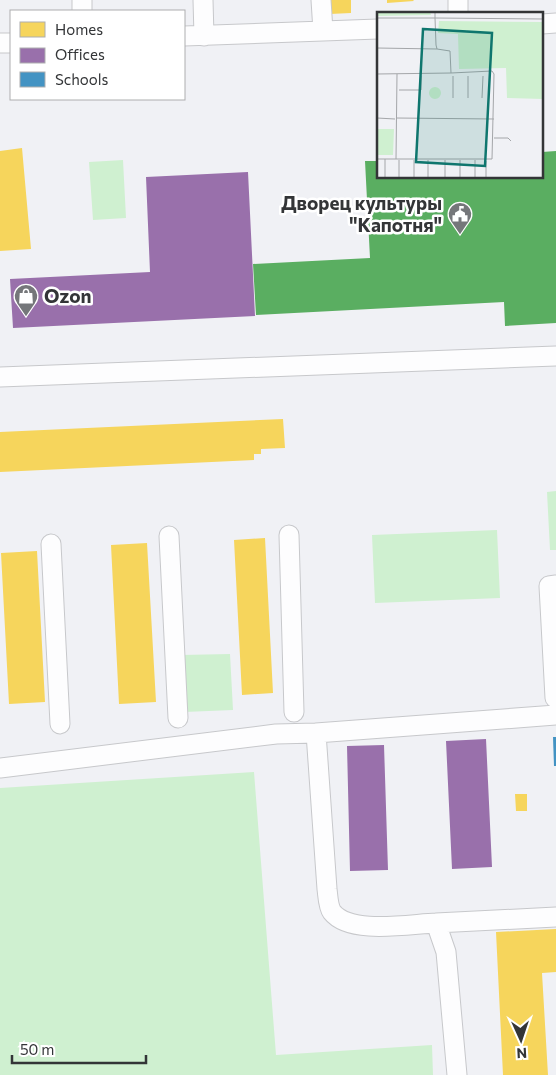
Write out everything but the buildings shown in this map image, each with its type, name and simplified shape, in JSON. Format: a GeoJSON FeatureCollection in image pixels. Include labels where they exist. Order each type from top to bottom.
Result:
{"type":"FeatureCollection","features":[{"type":"Feature","properties":{"kind":"street"},"geometry":{"type":"LineString","coordinates":[[203,0],[204,36]]}},
{"type":"Feature","properties":{"kind":"street"},"geometry":{"type":"LineString","coordinates":[[321,0],[323,31]]}},
{"type":"Feature","properties":{"kind":"street"},"geometry":{"type":"LineString","coordinates":[[185,36],[377,29]]}},
{"type":"Feature","properties":{"kind":"street"},"geometry":{"type":"LineString","coordinates":[[0,377],[556,356]]}},
{"type":"Feature","properties":{"kind":"street"},"geometry":{"type":"LineString","coordinates":[[289,535],[294,712]]}},
{"type":"Feature","properties":{"kind":"street"},"geometry":{"type":"LineString","coordinates":[[169,536],[178,718]]}},
{"type":"Feature","properties":{"kind":"street"},"geometry":{"type":"LineString","coordinates":[[51,544],[60,724]]}},
{"type":"Feature","properties":{"kind":"street"},"geometry":{"type":"LineString","coordinates":[[0,768],[276,734],[316,733],[556,706],[549,586],[556,585]]}},
{"type":"Feature","properties":{"kind":"street"},"geometry":{"type":"LineString","coordinates":[[316,733],[327,889],[331,910],[344,923],[362,926],[556,917]]}},
{"type":"Feature","properties":{"kind":"street"},"geometry":{"type":"LineString","coordinates":[[436,922],[446,952],[457,1075]]}},
{"type":"Feature","properties":{"kind":"green space"},"geometry":{"type":"Polygon","coordinates":[[[123,160],[126,218],[93,220],[89,162],[123,160]]]}},
{"type":"Feature","properties":{"kind":"green space"},"geometry":{"type":"Polygon","coordinates":[[[556,491],[556,550],[550,550],[547,492],[556,491]]]}},
{"type":"Feature","properties":{"kind":"green space"},"geometry":{"type":"Polygon","coordinates":[[[497,530],[500,598],[375,603],[372,535],[497,530]]]}},
{"type":"Feature","properties":{"kind":"green space"},"geometry":{"type":"Polygon","coordinates":[[[230,654],[233,710],[184,712],[181,655],[230,654]]]}},
{"type":"Feature","properties":{"kind":"green space"},"geometry":{"type":"Polygon","coordinates":[[[254,772],[276,1055],[432,1045],[433,1075],[0,1075],[0,788],[254,772]]]}},
{"type":"Feature","properties":{"kind":"place","name":"Дворец культуры \"Капотня\""},"geometry":{"type":"Point","coordinates":[460,235]}},
{"type":"Feature","properties":{"kind":"place","name":"Ozon"},"geometry":{"type":"Point","coordinates":[26,317]}}]}
